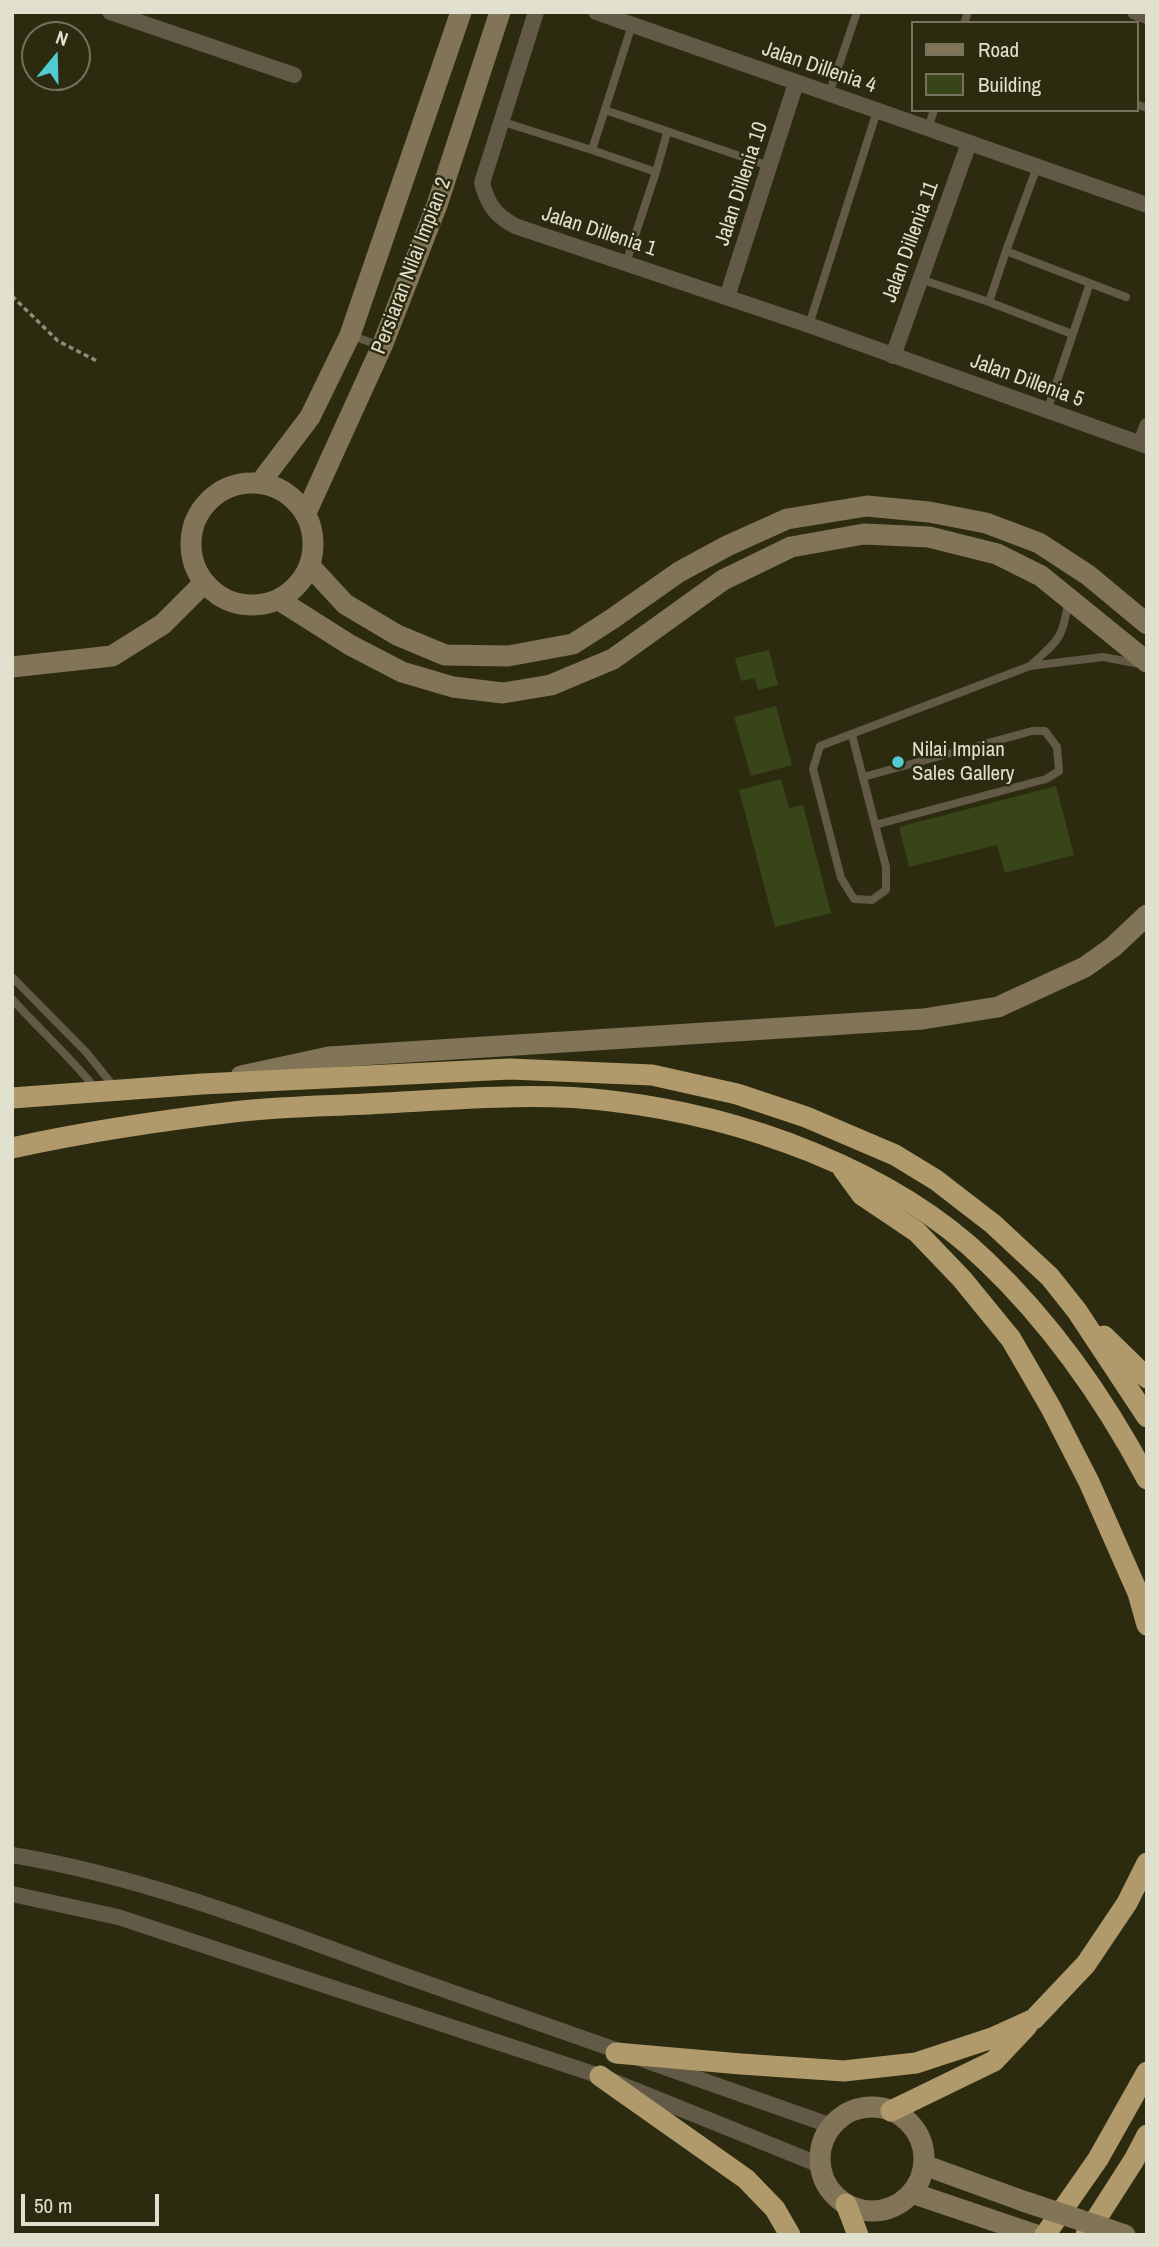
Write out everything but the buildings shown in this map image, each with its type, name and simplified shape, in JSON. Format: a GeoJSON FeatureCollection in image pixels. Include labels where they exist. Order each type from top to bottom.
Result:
{"type":"FeatureCollection","features":[{"type":"Feature","properties":{"kind":"highway"},"geometry":{"type":"LineString","coordinates":[[12,1098],[202,1084],[510,1069],[652,1075],[737,1094],[806,1117],[895,1155],[936,1180],[993,1224],[1050,1277],[1077,1311],[1147,1417]]}},
{"type":"Feature","properties":{"kind":"highway"},"geometry":{"type":"LineString","coordinates":[[12,1147],[84,1132],[245,1111],[429,1101],[562,1097],[668,1110],[728,1124],[839,1163],[884,1187],[944,1225],[986,1261],[1045,1325],[1098,1395],[1147,1479]]}},
{"type":"Feature","properties":{"kind":"highway"},"geometry":{"type":"LineString","coordinates":[[839,1163],[862,1195],[916,1232],[962,1279],[1011,1339],[1051,1408],[1088,1482],[1138,1593],[1147,1625]]}},
{"type":"Feature","properties":{"kind":"highway"},"geometry":{"type":"LineString","coordinates":[[1077,1311],[1147,1378]]}},
{"type":"Feature","properties":{"kind":"highway"},"geometry":{"type":"LineString","coordinates":[[891,2110],[994,2061],[1086,1964],[1128,1903],[1147,1863]]}},
{"type":"Feature","properties":{"kind":"highway"},"geometry":{"type":"LineString","coordinates":[[616,2053],[844,2071],[916,2063],[992,2038],[1034,2019]]}},
{"type":"Feature","properties":{"kind":"highway"},"geometry":{"type":"LineString","coordinates":[[1045,2235],[1098,2160],[1147,2072]]}},
{"type":"Feature","properties":{"kind":"highway"},"geometry":{"type":"LineString","coordinates":[[600,2076],[746,2179],[775,2209],[790,2235]]}},
{"type":"Feature","properties":{"kind":"highway"},"geometry":{"type":"LineString","coordinates":[[1086,2235],[1134,2161],[1147,2135]]}},
{"type":"Feature","properties":{"kind":"highway"},"geometry":{"type":"LineString","coordinates":[[846,2204],[858,2235]]}},
{"type":"Feature","properties":{"kind":"street"},"geometry":{"type":"LineString","coordinates":[[110,12],[129,16],[294,75]]}},
{"type":"Feature","properties":{"kind":"street","name":"Persiaran Nilai Impian 2"},"geometry":{"type":"LineString","coordinates":[[260,483],[310,417],[350,335],[461,12]]}},
{"type":"Feature","properties":{"kind":"street","name":"Persiaran Nilai Impian 2"},"geometry":{"type":"LineString","coordinates":[[306,513],[382,346],[437,205],[500,12]]}},
{"type":"Feature","properties":{"kind":"street","name":"Jalan Dillenia 1"},"geometry":{"type":"LineString","coordinates":[[536,12],[482,183],[487,202],[498,217],[515,226],[893,355]]}},
{"type":"Feature","properties":{"kind":"street","name":"Jalan Dillenia 4"},"geometry":{"type":"LineString","coordinates":[[596,12],[1147,205]]}},
{"type":"Feature","properties":{"kind":"street"},"geometry":{"type":"LineString","coordinates":[[1135,12],[1147,16]]}},
{"type":"Feature","properties":{"kind":"street","name":"Jalan Dillenia 10"},"geometry":{"type":"LineString","coordinates":[[727,298],[796,83]]}},
{"type":"Feature","properties":{"kind":"street","name":"Jalan Dillenia 11"},"geometry":{"type":"LineString","coordinates":[[893,355],[969,143]]}},
{"type":"Feature","properties":{"kind":"street","name":"Jalan Dillenia 5"},"geometry":{"type":"LineString","coordinates":[[893,355],[1144,445]]}},
{"type":"Feature","properties":{"kind":"street"},"geometry":{"type":"LineString","coordinates":[[1144,445],[1147,426]]}},
{"type":"Feature","properties":{"kind":"street"},"geometry":{"type":"LineString","coordinates":[[242,483],[260,483],[279,488],[294,499],[306,513],[314,549],[303,580],[292,591],[279,600],[260,605],[239,605],[220,597],[204,583],[195,567],[190,549],[191,531],[198,514],[209,499],[224,489],[242,483]]}},
{"type":"Feature","properties":{"kind":"street"},"geometry":{"type":"LineString","coordinates":[[310,566],[345,604],[397,635],[445,655],[508,656],[573,643],[679,572],[727,546],[787,519],[867,506],[929,512],[986,523],[1039,543],[1088,575],[1144,620]]}},
{"type":"Feature","properties":{"kind":"street"},"geometry":{"type":"LineString","coordinates":[[279,600],[350,645],[402,672],[453,687],[503,693],[551,685],[613,659],[723,580],[791,547],[864,534],[929,537],[997,554],[1041,576],[1147,664]]}},
{"type":"Feature","properties":{"kind":"street"},"geometry":{"type":"LineString","coordinates":[[12,667],[112,656],[163,624],[204,583]]}},
{"type":"Feature","properties":{"kind":"street"},"geometry":{"type":"LineString","coordinates":[[202,1084],[329,1057],[923,1019],[998,1007],[1085,967],[1113,947],[1147,915]]}},
{"type":"Feature","properties":{"kind":"street"},"geometry":{"type":"LineString","coordinates":[[12,1855],[48,1861],[146,1886],[236,1915],[616,2053],[832,2126]]}},
{"type":"Feature","properties":{"kind":"street"},"geometry":{"type":"LineString","coordinates":[[12,1894],[118,1917],[600,2076],[821,2165]]}},
{"type":"Feature","properties":{"kind":"street"},"geometry":{"type":"LineString","coordinates":[[875,2107],[891,2110],[906,2119],[917,2132],[923,2148],[924,2165],[912,2193],[899,2204],[881,2210],[863,2210],[846,2204],[834,2194],[825,2180],[821,2165],[821,2151],[832,2126],[844,2115],[875,2107]]}},
{"type":"Feature","properties":{"kind":"street"},"geometry":{"type":"LineString","coordinates":[[924,2165],[1125,2235]]}},
{"type":"Feature","properties":{"kind":"street"},"geometry":{"type":"LineString","coordinates":[[912,2193],[1036,2235]]}},
{"type":"Feature","properties":{"kind":"lane"},"geometry":{"type":"LineString","coordinates":[[829,94],[857,12]]}},
{"type":"Feature","properties":{"kind":"lane"},"geometry":{"type":"LineString","coordinates":[[592,150],[632,25]]}},
{"type":"Feature","properties":{"kind":"lane"},"geometry":{"type":"LineString","coordinates":[[605,110],[769,166]]}},
{"type":"Feature","properties":{"kind":"lane"},"geometry":{"type":"LineString","coordinates":[[809,326],[877,111]]}},
{"type":"Feature","properties":{"kind":"lane"},"geometry":{"type":"LineString","coordinates":[[928,129],[933,112]]}},
{"type":"Feature","properties":{"kind":"lane"},"geometry":{"type":"LineString","coordinates":[[500,121],[656,172]]}},
{"type":"Feature","properties":{"kind":"lane"},"geometry":{"type":"LineString","coordinates":[[626,263],[667,132]]}},
{"type":"Feature","properties":{"kind":"lane"},"geometry":{"type":"LineString","coordinates":[[989,302],[1037,167]]}},
{"type":"Feature","properties":{"kind":"lane"},"geometry":{"type":"LineString","coordinates":[[1006,251],[1126,297]]}},
{"type":"Feature","properties":{"kind":"lane"},"geometry":{"type":"LineString","coordinates":[[920,279],[1072,334]]}},
{"type":"Feature","properties":{"kind":"lane"},"geometry":{"type":"LineString","coordinates":[[1047,411],[1090,283]]}},
{"type":"Feature","properties":{"kind":"lane"},"geometry":{"type":"LineString","coordinates":[[350,335],[382,346]]}},
{"type":"Feature","properties":{"kind":"lane"},"geometry":{"type":"LineString","coordinates":[[1030,666],[1055,642],[1065,628],[1069,598]]}},
{"type":"Feature","properties":{"kind":"lane"},"geometry":{"type":"LineString","coordinates":[[852,735],[886,867],[886,890],[872,900],[854,899],[841,877],[813,769],[820,746],[1030,666],[1103,657],[1147,664]]}},
{"type":"Feature","properties":{"kind":"lane"},"geometry":{"type":"LineString","coordinates":[[863,777],[1032,731],[1045,731],[1057,747],[1059,771],[1046,779],[875,825]]}},
{"type":"Feature","properties":{"kind":"lane"},"geometry":{"type":"LineString","coordinates":[[12,977],[86,1052],[108,1091]]}},
{"type":"Feature","properties":{"kind":"lane"},"geometry":{"type":"LineString","coordinates":[[12,999],[35,1025],[108,1091]]}},
{"type":"Feature","properties":{"kind":"path"},"geometry":{"type":"LineString","coordinates":[[12,296],[58,341],[97,361]]}},
{"type":"Feature","properties":{"kind":"place","name":"Nilai Impian Sales Gallery"},"geometry":{"type":"Point","coordinates":[898,762]}}]}
